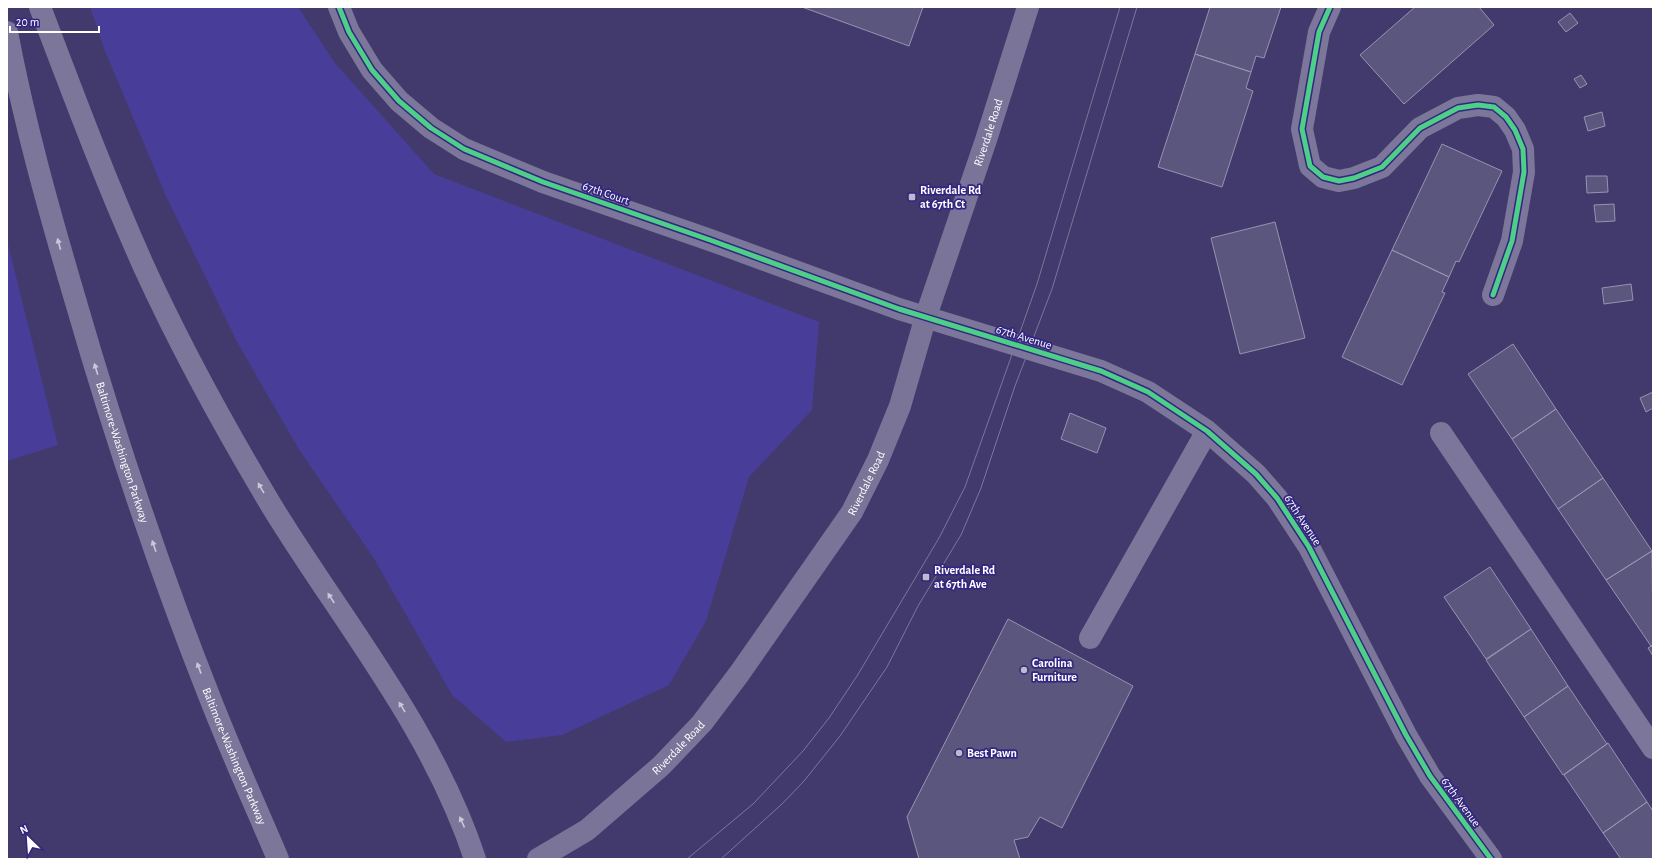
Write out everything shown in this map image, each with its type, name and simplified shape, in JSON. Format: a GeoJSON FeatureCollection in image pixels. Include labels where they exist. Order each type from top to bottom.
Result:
{"type":"FeatureCollection","features":[{"type":"Feature","properties":{"kind":"highway"},"geometry":{"type":"LineString","coordinates":[[40,7],[102,168],[144,267],[187,355],[271,505],[379,668],[406,713],[445,785],[464,827],[475,859]]}},
{"type":"Feature","properties":{"kind":"highway","name":"Baltimore-Washington Parkway"},"geometry":{"type":"LineString","coordinates":[[7,32],[15,73],[51,216],[123,458],[210,697],[278,859]]}},
{"type":"Feature","properties":{"kind":"main road","name":"Riverdale Road"},"geometry":{"type":"LineString","coordinates":[[538,859],[587,830],[660,766],[702,723],[739,674],[852,512],[878,460],[900,406],[926,316],[986,140],[1028,7]]}},
{"type":"Feature","properties":{"kind":"street","name":"67th Court"},"geometry":{"type":"LineString","coordinates":[[339,7],[349,32],[377,75],[400,101],[431,128],[464,149],[543,182],[710,240],[899,309],[926,316]]}},
{"type":"Feature","properties":{"kind":"street"},"geometry":{"type":"LineString","coordinates":[[1330,7],[1319,32],[1302,129],[1310,166],[1323,177],[1339,181],[1354,178],[1382,167],[1420,128],[1458,108],[1478,105],[1494,107],[1506,117],[1515,130],[1523,149],[1524,172],[1512,241],[1493,295]]}},
{"type":"Feature","properties":{"kind":"street","name":"67th Avenue"},"geometry":{"type":"LineString","coordinates":[[926,316],[1101,371],[1148,392],[1207,431],[1256,474],[1277,498],[1309,547],[1402,728],[1426,769],[1456,814],[1491,859]]}},
{"type":"Feature","properties":{"kind":"street"},"geometry":{"type":"LineString","coordinates":[[1090,638],[1207,431]]}},
{"type":"Feature","properties":{"kind":"street"},"geometry":{"type":"LineString","coordinates":[[1441,433],[1653,748]]}},
{"type":"Feature","properties":{"kind":"shaded area"},"geometry":{"type":"Polygon","coordinates":[[[90,7],[298,7],[335,63],[434,174],[819,322],[812,410],[749,477],[706,621],[669,685],[562,735],[506,742],[452,695],[373,557],[300,451],[237,342],[166,196],[105,51],[90,7]]]}},
{"type":"Feature","properties":{"kind":"shaded area"},"geometry":{"type":"Polygon","coordinates":[[[7,240],[58,445],[7,461],[7,240]]]}},
{"type":"Feature","properties":{"kind":"building"},"geometry":{"type":"Polygon","coordinates":[[[802,7],[923,7],[909,46],[802,7]]]}},
{"type":"Feature","properties":{"kind":"building"},"geometry":{"type":"Polygon","coordinates":[[[1210,7],[1281,7],[1264,58],[1256,56],[1251,72],[1195,54],[1210,7]]]}},
{"type":"Feature","properties":{"kind":"building"},"geometry":{"type":"Polygon","coordinates":[[[1415,7],[1479,7],[1494,25],[1404,104],[1360,55],[1415,7]]]}},
{"type":"Feature","properties":{"kind":"building"},"geometry":{"type":"Polygon","coordinates":[[[1570,13],[1578,23],[1566,32],[1558,22],[1570,13]]]}},
{"type":"Feature","properties":{"kind":"building"},"geometry":{"type":"Polygon","coordinates":[[[1195,54],[1251,72],[1246,88],[1253,91],[1222,187],[1158,167],[1195,54]]]}},
{"type":"Feature","properties":{"kind":"building"},"geometry":{"type":"Polygon","coordinates":[[[1581,75],[1587,84],[1580,88],[1574,79],[1581,75]]]}},
{"type":"Feature","properties":{"kind":"building"},"geometry":{"type":"Polygon","coordinates":[[[1602,112],[1605,126],[1588,131],[1584,117],[1602,112]]]}},
{"type":"Feature","properties":{"kind":"building"},"geometry":{"type":"Polygon","coordinates":[[[1442,144],[1502,171],[1459,262],[1456,261],[1449,277],[1392,250],[1442,144]]]}},
{"type":"Feature","properties":{"kind":"building"},"geometry":{"type":"Polygon","coordinates":[[[1586,176],[1607,176],[1608,192],[1587,193],[1586,176]]]}},
{"type":"Feature","properties":{"kind":"building"},"geometry":{"type":"Polygon","coordinates":[[[1614,204],[1615,221],[1596,222],[1594,205],[1614,204]]]}},
{"type":"Feature","properties":{"kind":"building"},"geometry":{"type":"Polygon","coordinates":[[[1275,222],[1305,338],[1240,354],[1211,238],[1275,222]]]}},
{"type":"Feature","properties":{"kind":"building"},"geometry":{"type":"Polygon","coordinates":[[[1392,250],[1449,277],[1442,292],[1445,293],[1402,385],[1342,357],[1392,250]]]}},
{"type":"Feature","properties":{"kind":"building"},"geometry":{"type":"Polygon","coordinates":[[[1631,284],[1633,300],[1604,304],[1602,288],[1631,284]]]}},
{"type":"Feature","properties":{"kind":"building"},"geometry":{"type":"Polygon","coordinates":[[[1513,344],[1556,409],[1512,439],[1468,374],[1513,344]]]}},
{"type":"Feature","properties":{"kind":"building"},"geometry":{"type":"Polygon","coordinates":[[[1653,392],[1653,408],[1646,412],[1640,398],[1653,392]]]}},
{"type":"Feature","properties":{"kind":"building"},"geometry":{"type":"Polygon","coordinates":[[[1556,409],[1603,478],[1558,509],[1512,439],[1556,409]]]}},
{"type":"Feature","properties":{"kind":"building"},"geometry":{"type":"Polygon","coordinates":[[[1070,413],[1106,428],[1097,453],[1061,439],[1070,413]]]}},
{"type":"Feature","properties":{"kind":"building"},"geometry":{"type":"Polygon","coordinates":[[[1603,478],[1652,551],[1606,580],[1558,509],[1603,478]]]}},
{"type":"Feature","properties":{"kind":"building"},"geometry":{"type":"Polygon","coordinates":[[[1652,551],[1653,645],[1651,646],[1606,580],[1652,551]]]}},
{"type":"Feature","properties":{"kind":"building"},"geometry":{"type":"Polygon","coordinates":[[[1490,567],[1531,629],[1486,659],[1444,597],[1490,567]]]}},
{"type":"Feature","properties":{"kind":"building"},"geometry":{"type":"Polygon","coordinates":[[[1008,619],[1133,686],[1062,828],[1040,817],[1028,837],[1014,840],[1020,859],[919,859],[907,817],[1008,619]]]}},
{"type":"Feature","properties":{"kind":"building"},"geometry":{"type":"Polygon","coordinates":[[[1531,629],[1568,686],[1524,717],[1486,660],[1531,629]]]}},
{"type":"Feature","properties":{"kind":"building"},"geometry":{"type":"Polygon","coordinates":[[[1653,645],[1653,656],[1648,648],[1653,645]]]}},
{"type":"Feature","properties":{"kind":"building"},"geometry":{"type":"Polygon","coordinates":[[[1568,686],[1607,744],[1563,775],[1524,717],[1568,686]]]}},
{"type":"Feature","properties":{"kind":"building"},"geometry":{"type":"Polygon","coordinates":[[[1608,743],[1647,802],[1603,833],[1564,775],[1608,743]]]}},
{"type":"Feature","properties":{"kind":"building"},"geometry":{"type":"Polygon","coordinates":[[[1647,802],[1653,811],[1653,859],[1621,859],[1603,833],[1647,802]]]}},
{"type":"Feature","properties":{"kind":"tram line"},"geometry":{"type":"LineString","coordinates":[[687,859],[753,804],[803,751],[829,718],[857,676],[939,538],[965,487],[1037,284],[1120,7]]}},
{"type":"Feature","properties":{"kind":"tram line"},"geometry":{"type":"LineString","coordinates":[[721,859],[782,804],[804,781],[840,736],[887,667],[918,606],[961,535],[981,488],[1015,386],[1052,289],[1137,7]]}},
{"type":"Feature","properties":{"kind":"cycle path"},"geometry":{"type":"LineString","coordinates":[[339,7],[349,32],[372,70],[399,101],[431,128],[464,149],[543,182],[710,240],[899,309],[1101,371],[1148,392],[1207,431],[1256,474],[1277,498],[1309,547],[1406,735],[1430,776],[1491,859]]}},
{"type":"Feature","properties":{"kind":"cycle path"},"geometry":{"type":"LineString","coordinates":[[1330,7],[1319,32],[1302,129],[1310,166],[1323,177],[1339,181],[1354,178],[1382,167],[1420,128],[1458,108],[1478,105],[1494,107],[1506,117],[1515,130],[1523,149],[1524,172],[1512,241],[1493,295]]}},
{"type":"Feature","properties":{"kind":"place","name":"Riverdale Rd at 67th Ct"},"geometry":{"type":"Point","coordinates":[912,197]}},
{"type":"Feature","properties":{"kind":"place","name":"Riverdale Rd at 67th Ave"},"geometry":{"type":"Point","coordinates":[926,577]}},
{"type":"Feature","properties":{"kind":"place","name":"Carolina Furniture"},"geometry":{"type":"Point","coordinates":[1024,670]}},
{"type":"Feature","properties":{"kind":"place","name":"Best Pawn"},"geometry":{"type":"Point","coordinates":[959,753]}}]}
